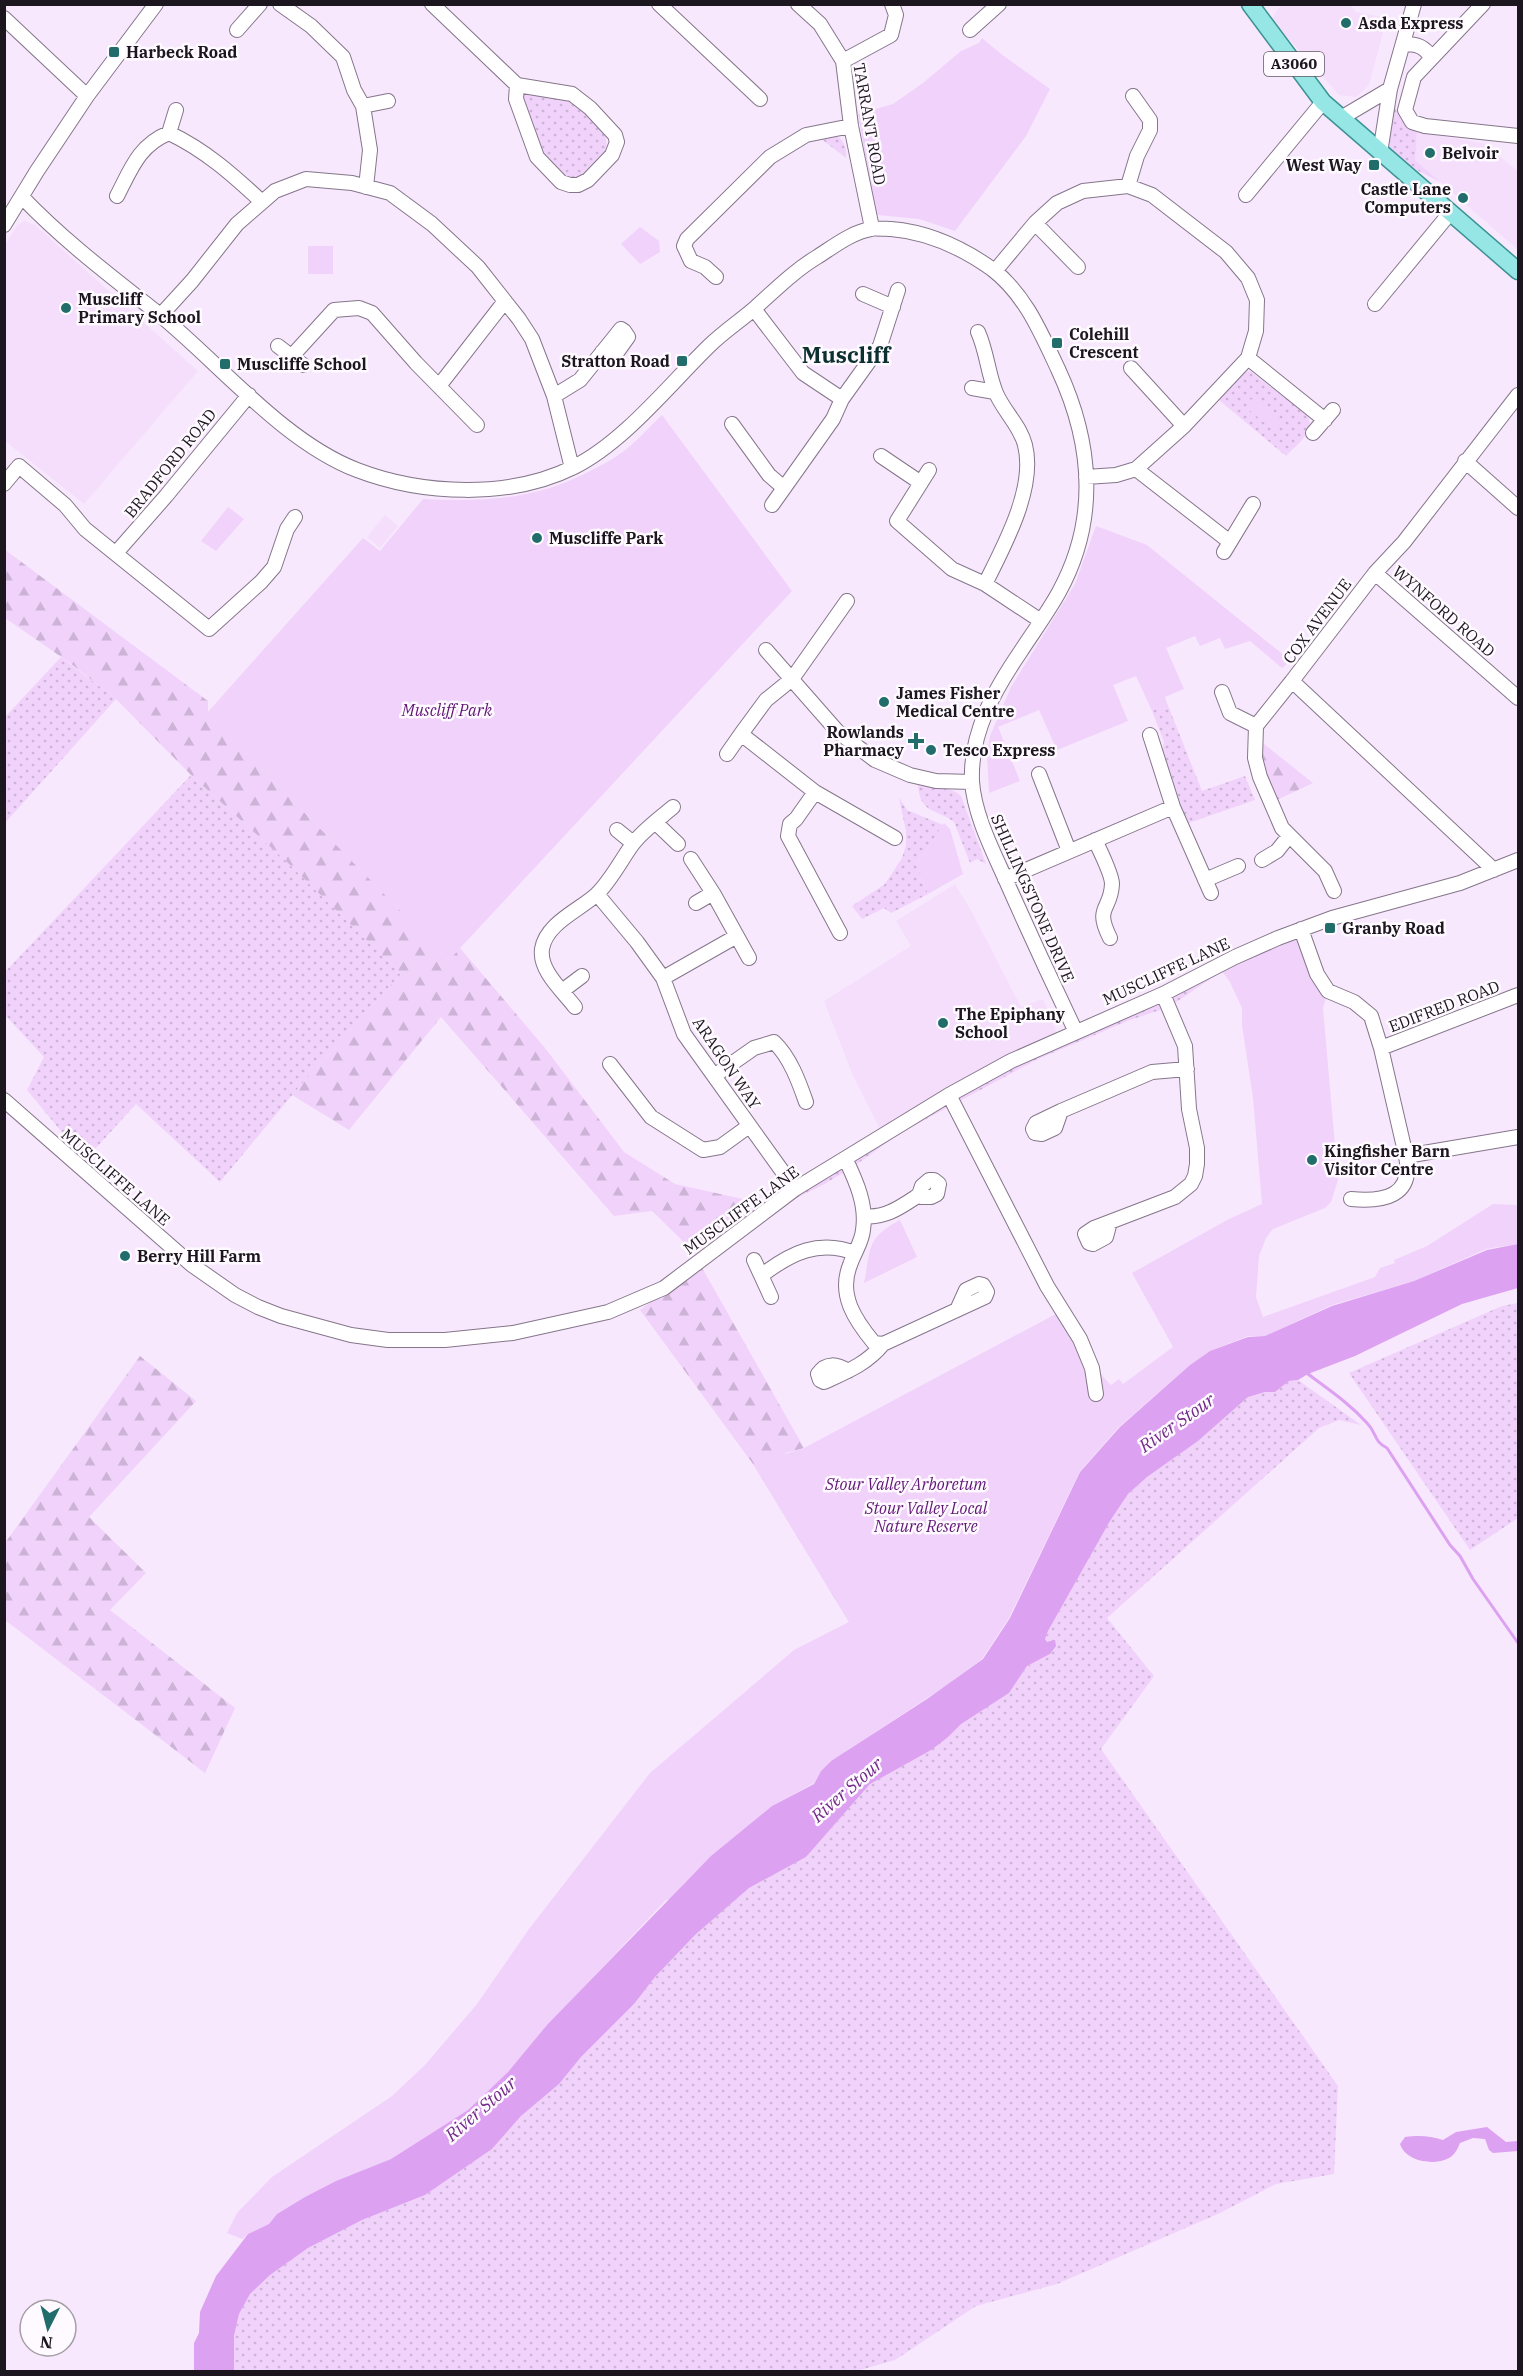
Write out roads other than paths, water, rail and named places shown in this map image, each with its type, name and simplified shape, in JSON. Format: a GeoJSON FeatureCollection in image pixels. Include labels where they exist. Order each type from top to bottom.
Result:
{"type":"FeatureCollection","features":[{"type":"Feature","properties":{"kind":"main road","name":"A3060"},"geometry":{"type":"LineString","coordinates":[[1250,4],[1323,102],[1518,271]]}},
{"type":"Feature","properties":{"kind":"street"},"geometry":{"type":"LineString","coordinates":[[4,225],[87,96],[156,4]]}},
{"type":"Feature","properties":{"kind":"street"},"geometry":{"type":"LineString","coordinates":[[237,30],[260,4]]}},
{"type":"Feature","properties":{"kind":"street"},"geometry":{"type":"LineString","coordinates":[[280,4],[310,26],[343,57],[354,90],[363,106],[370,150],[366,187]]}},
{"type":"Feature","properties":{"kind":"street"},"geometry":{"type":"LineString","coordinates":[[432,4],[517,86],[572,94],[590,108],[615,135],[617,142],[612,155],[588,180],[578,185],[561,182],[537,157],[516,99],[517,86]]}},
{"type":"Feature","properties":{"kind":"street"},"geometry":{"type":"LineString","coordinates":[[659,4],[760,99]]}},
{"type":"Feature","properties":{"kind":"street","name":"TARRANT ROAD"},"geometry":{"type":"LineString","coordinates":[[798,4],[820,24],[843,61],[851,126],[872,228]]}},
{"type":"Feature","properties":{"kind":"street"},"geometry":{"type":"LineString","coordinates":[[843,61],[891,35],[896,15],[892,4]]}},
{"type":"Feature","properties":{"kind":"street"},"geometry":{"type":"LineString","coordinates":[[970,30],[999,4]]}},
{"type":"Feature","properties":{"kind":"street"},"geometry":{"type":"LineString","coordinates":[[1380,153],[1390,88],[1414,4]]}},
{"type":"Feature","properties":{"kind":"street"},"geometry":{"type":"LineString","coordinates":[[1483,4],[1414,77],[1405,110],[1412,122],[1425,126],[1518,136]]}},
{"type":"Feature","properties":{"kind":"street"},"geometry":{"type":"LineString","coordinates":[[4,18],[87,96]]}},
{"type":"Feature","properties":{"kind":"street"},"geometry":{"type":"LineString","coordinates":[[1404,44],[1416,45],[1427,51],[1431,58]]}},
{"type":"Feature","properties":{"kind":"street"},"geometry":{"type":"LineString","coordinates":[[1341,118],[1390,88]]}},
{"type":"Feature","properties":{"kind":"street"},"geometry":{"type":"LineString","coordinates":[[1128,186],[1137,156],[1150,130],[1150,120],[1133,96]]}},
{"type":"Feature","properties":{"kind":"street"},"geometry":{"type":"LineString","coordinates":[[363,106],[388,102]]}},
{"type":"Feature","properties":{"kind":"street"},"geometry":{"type":"LineString","coordinates":[[1246,195],[1323,102]]}},
{"type":"Feature","properties":{"kind":"street"},"geometry":{"type":"LineString","coordinates":[[117,196],[137,158],[153,140],[169,133],[176,111]]}},
{"type":"Feature","properties":{"kind":"street"},"geometry":{"type":"LineString","coordinates":[[716,277],[705,267],[691,261],[684,246],[687,239],[770,157],[806,135],[851,126]]}},
{"type":"Feature","properties":{"kind":"street"},"geometry":{"type":"LineString","coordinates":[[169,133],[191,144],[225,167],[262,202]]}},
{"type":"Feature","properties":{"kind":"street"},"geometry":{"type":"LineString","coordinates":[[160,316],[192,281],[237,224],[274,191],[306,179],[352,183],[390,194],[432,224],[478,267],[532,339],[554,396],[572,468]]}},
{"type":"Feature","properties":{"kind":"street"},"geometry":{"type":"LineString","coordinates":[[995,271],[1035,223],[1057,203],[1083,191],[1128,186],[1152,195],[1168,207],[1226,252],[1248,278],[1257,300],[1257,331],[1248,358],[1184,426],[1136,469],[1116,475],[1086,477]]}},
{"type":"Feature","properties":{"kind":"street","name":"SHILLINGSTONE DRIVE"},"geometry":{"type":"LineString","coordinates":[[22,197],[42,218],[121,287],[160,316],[292,432],[352,469],[381,478],[450,490],[491,489],[528,482],[572,468],[599,451],[628,427],[711,344],[754,309],[793,272],[831,248],[872,228],[915,231],[951,243],[995,271],[1023,300],[1065,385],[1083,440],[1087,506],[1081,537],[1061,589],[1006,672],[990,703],[977,735],[972,782],[977,810],[1005,879],[1044,968],[1076,1032]]}},
{"type":"Feature","properties":{"kind":"street"},"geometry":{"type":"LineString","coordinates":[[1375,304],[1450,213]]}},
{"type":"Feature","properties":{"kind":"street"},"geometry":{"type":"LineString","coordinates":[[1035,223],[1078,267]]}},
{"type":"Feature","properties":{"kind":"street"},"geometry":{"type":"LineString","coordinates":[[772,505],[833,419],[842,399],[880,346],[898,290]]}},
{"type":"Feature","properties":{"kind":"street"},"geometry":{"type":"LineString","coordinates":[[863,294],[893,307]]}},
{"type":"Feature","properties":{"kind":"street"},"geometry":{"type":"LineString","coordinates":[[440,386],[505,301]]}},
{"type":"Feature","properties":{"kind":"street"},"geometry":{"type":"LineString","coordinates":[[278,346],[297,360],[334,310],[359,308],[372,313],[477,425]]}},
{"type":"Feature","properties":{"kind":"street"},"geometry":{"type":"LineString","coordinates":[[754,309],[803,373],[842,399]]}},
{"type":"Feature","properties":{"kind":"street"},"geometry":{"type":"LineString","coordinates":[[978,332],[985,349],[995,392],[1017,426],[1025,445],[1027,464],[1024,488],[1016,516],[985,584]]}},
{"type":"Feature","properties":{"kind":"street"},"geometry":{"type":"LineString","coordinates":[[554,396],[580,380],[602,352]]}},
{"type":"Feature","properties":{"kind":"street"},"geometry":{"type":"LineString","coordinates":[[1248,358],[1329,415],[1313,433]]}},
{"type":"Feature","properties":{"kind":"street"},"geometry":{"type":"LineString","coordinates":[[1131,368],[1184,426]]}},
{"type":"Feature","properties":{"kind":"street"},"geometry":{"type":"LineString","coordinates":[[972,388],[995,392]]}},
{"type":"Feature","properties":{"kind":"street","name":"BRADFORD ROAD"},"geometry":{"type":"LineString","coordinates":[[116,553],[249,395]]}},
{"type":"Feature","properties":{"kind":"street","name":"COX AVENUE"},"geometry":{"type":"LineString","coordinates":[[1494,870],[1292,681],[1375,573],[1404,542],[1518,395]]}},
{"type":"Feature","properties":{"kind":"street"},"geometry":{"type":"LineString","coordinates":[[732,424],[769,475],[784,488]]}},
{"type":"Feature","properties":{"kind":"street"},"geometry":{"type":"LineString","coordinates":[[881,456],[921,483]]}},
{"type":"Feature","properties":{"kind":"street"},"geometry":{"type":"LineString","coordinates":[[1465,461],[1518,508]]}},
{"type":"Feature","properties":{"kind":"street"},"geometry":{"type":"LineString","coordinates":[[4,484],[19,466],[65,506],[85,529],[213,632],[274,567],[287,528],[295,517]]}},
{"type":"Feature","properties":{"kind":"street"},"geometry":{"type":"LineString","coordinates":[[1136,469],[1227,547],[1253,504]]}},
{"type":"Feature","properties":{"kind":"street"},"geometry":{"type":"LineString","coordinates":[[929,470],[897,521],[952,568],[985,584],[1041,621]]}},
{"type":"Feature","properties":{"kind":"street","name":"WYNFORD ROAD"},"geometry":{"type":"LineString","coordinates":[[1375,573],[1518,698]]}},
{"type":"Feature","properties":{"kind":"street"},"geometry":{"type":"LineString","coordinates":[[727,754],[765,700],[792,679],[847,601]]}},
{"type":"Feature","properties":{"kind":"street"},"geometry":{"type":"LineString","coordinates":[[766,650],[838,732],[875,760],[910,775],[936,781],[972,782]]}},
{"type":"Feature","properties":{"kind":"street"},"geometry":{"type":"LineString","coordinates":[[1292,681],[1256,726],[1255,758],[1260,777],[1282,828],[1325,871],[1334,891]]}},
{"type":"Feature","properties":{"kind":"street"},"geometry":{"type":"LineString","coordinates":[[1222,692],[1230,713],[1256,726]]}},
{"type":"Feature","properties":{"kind":"street"},"geometry":{"type":"LineString","coordinates":[[741,734],[815,792],[894,838]]}},
{"type":"Feature","properties":{"kind":"street"},"geometry":{"type":"LineString","coordinates":[[1150,735],[1173,807],[1211,893]]}},
{"type":"Feature","properties":{"kind":"street"},"geometry":{"type":"LineString","coordinates":[[1039,774],[1069,851]]}},
{"type":"Feature","properties":{"kind":"street"},"geometry":{"type":"LineString","coordinates":[[815,792],[790,824],[788,836],[840,933]]}},
{"type":"Feature","properties":{"kind":"street"},"geometry":{"type":"LineString","coordinates":[[575,1008],[544,967],[542,954],[544,943],[553,929],[597,894],[618,868],[633,843],[673,807]]}},
{"type":"Feature","properties":{"kind":"street"},"geometry":{"type":"LineString","coordinates":[[1005,879],[1173,807]]}},
{"type":"Feature","properties":{"kind":"street"},"geometry":{"type":"LineString","coordinates":[[656,823],[678,844]]}},
{"type":"Feature","properties":{"kind":"street"},"geometry":{"type":"LineString","coordinates":[[618,830],[633,843]]}},
{"type":"Feature","properties":{"kind":"street"},"geometry":{"type":"LineString","coordinates":[[1262,860],[1277,851],[1289,836]]}},
{"type":"Feature","properties":{"kind":"street"},"geometry":{"type":"LineString","coordinates":[[1095,840],[1112,882],[1102,916],[1102,922],[1110,938]]}},
{"type":"Feature","properties":{"kind":"street"},"geometry":{"type":"LineString","coordinates":[[691,860],[713,893],[749,958]]}},
{"type":"Feature","properties":{"kind":"street","name":"MUSCLIFFE LANE"},"geometry":{"type":"LineString","coordinates":[[4,1100],[176,1252],[235,1295],[258,1307],[291,1319],[351,1335],[388,1340],[445,1340],[513,1334],[608,1312],[664,1288],[795,1190],[949,1095],[1011,1061],[1163,994],[1235,957],[1301,929],[1332,918],[1460,883],[1518,860]]}},
{"type":"Feature","properties":{"kind":"street"},"geometry":{"type":"LineString","coordinates":[[1205,880],[1238,866]]}},
{"type":"Feature","properties":{"kind":"street"},"geometry":{"type":"LineString","coordinates":[[696,903],[713,893]]}},
{"type":"Feature","properties":{"kind":"street","name":"ARAGON WAY"},"geometry":{"type":"LineString","coordinates":[[597,894],[663,978],[684,1034],[795,1190]]}},
{"type":"Feature","properties":{"kind":"street"},"geometry":{"type":"LineString","coordinates":[[1301,929],[1321,981],[1328,991],[1354,1002],[1371,1016],[1381,1048],[1409,1171],[1399,1190],[1382,1199],[1351,1199]]}},
{"type":"Feature","properties":{"kind":"street"},"geometry":{"type":"LineString","coordinates":[[663,978],[736,936]]}},
{"type":"Feature","properties":{"kind":"street"},"geometry":{"type":"LineString","coordinates":[[562,991],[582,976]]}},
{"type":"Feature","properties":{"kind":"street"},"geometry":{"type":"LineString","coordinates":[[1110,1222],[1175,1197],[1191,1184],[1195,1176],[1197,1148],[1189,1108],[1188,1059],[1183,1040],[1163,994]]}},
{"type":"Feature","properties":{"kind":"street","name":"EDIFRED ROAD"},"geometry":{"type":"LineString","coordinates":[[1381,1048],[1518,995]]}},
{"type":"Feature","properties":{"kind":"street"},"geometry":{"type":"LineString","coordinates":[[714,1076],[754,1047],[776,1037],[806,1102]]}},
{"type":"Feature","properties":{"kind":"street"},"geometry":{"type":"LineString","coordinates":[[610,1064],[651,1117],[703,1150],[720,1146],[749,1126]]}},
{"type":"Feature","properties":{"kind":"street"},"geometry":{"type":"LineString","coordinates":[[1061,1111],[1152,1072],[1187,1069]]}},
{"type":"Feature","properties":{"kind":"street"},"geometry":{"type":"LineString","coordinates":[[949,1095],[1047,1286],[1080,1339],[1092,1368],[1096,1394]]}},
{"type":"Feature","properties":{"kind":"street"},"geometry":{"type":"LineString","coordinates":[[1406,1156],[1518,1137]]}},
{"type":"Feature","properties":{"kind":"street"},"geometry":{"type":"LineString","coordinates":[[846,1160],[859,1190],[864,1216],[863,1231],[845,1282],[845,1295],[858,1323],[874,1343],[883,1344]]}},
{"type":"Feature","properties":{"kind":"street"},"geometry":{"type":"LineString","coordinates":[[864,1216],[874,1217],[894,1211],[919,1195]]}},
{"type":"Feature","properties":{"kind":"street"},"geometry":{"type":"LineString","coordinates":[[762,1275],[780,1263],[818,1246],[841,1247],[855,1253]]}},
{"type":"Feature","properties":{"kind":"street"},"geometry":{"type":"LineString","coordinates":[[754,1260],[771,1297]]}},
{"type":"Feature","properties":{"kind":"street"},"geometry":{"type":"LineString","coordinates":[[848,1371],[866,1362],[883,1344],[957,1310]]}},
{"type":"Feature","properties":{"kind":"water","name":"River Stour"},"geometry":{"type":"Polygon","coordinates":[[[1518,1244],[1518,1288],[1462,1304],[1355,1356],[1298,1380],[1289,1381],[1275,1392],[1265,1392],[1248,1397],[1198,1441],[1147,1477],[1128,1494],[1110,1521],[1048,1631],[1045,1639],[1047,1642],[1055,1640],[1056,1646],[1050,1654],[1027,1666],[1009,1693],[961,1724],[931,1750],[870,1784],[806,1857],[749,1888],[695,1935],[655,1977],[634,2004],[581,2057],[559,2084],[521,2116],[492,2149],[425,2195],[362,2220],[308,2248],[270,2275],[250,2294],[239,2314],[234,2336],[234,2371],[194,2371],[194,2343],[199,2333],[200,2312],[216,2276],[248,2234],[269,2224],[277,2214],[305,2197],[336,2181],[391,2159],[468,2110],[508,2072],[547,2025],[711,1856],[772,1806],[814,1784],[821,1771],[831,1761],[927,1699],[983,1659],[1010,1618],[1080,1472],[1120,1427],[1190,1365],[1210,1351],[1248,1337],[1265,1336],[1332,1306],[1414,1281],[1487,1250],[1518,1244]]]}},
{"type":"Feature","properties":{"kind":"water"},"geometry":{"type":"Polygon","coordinates":[[[1487,2127],[1506,2142],[1518,2141],[1518,2151],[1493,2153],[1489,2150],[1485,2139],[1473,2138],[1460,2143],[1455,2153],[1449,2158],[1428,2162],[1408,2155],[1400,2144],[1405,2137],[1425,2136],[1443,2140],[1456,2132],[1487,2127]]]}},
{"type":"Feature","properties":{"kind":"waterway"},"geometry":{"type":"LineString","coordinates":[[1308,1374],[1353,1409],[1370,1427],[1379,1443],[1387,1448],[1518,1643]]}},
{"type":"Feature","properties":{"kind":"place","name":"Asda Express"},"geometry":{"type":"Point","coordinates":[1346,23]}},
{"type":"Feature","properties":{"kind":"place","name":"Harbeck Road"},"geometry":{"type":"Point","coordinates":[114,52]}},
{"type":"Feature","properties":{"kind":"place","name":"Belvoir"},"geometry":{"type":"Point","coordinates":[1430,153]}},
{"type":"Feature","properties":{"kind":"place","name":"West Way"},"geometry":{"type":"Point","coordinates":[1374,165]}},
{"type":"Feature","properties":{"kind":"place","name":"Castle Lane Computers"},"geometry":{"type":"Point","coordinates":[1463,198]}},
{"type":"Feature","properties":{"kind":"place","name":"Muscliff Primary School"},"geometry":{"type":"Point","coordinates":[66,308]}},
{"type":"Feature","properties":{"kind":"place","name":"Colehill Crescent"},"geometry":{"type":"Point","coordinates":[1057,343]}},
{"type":"Feature","properties":{"kind":"place","name":"Stratton Road"},"geometry":{"type":"Point","coordinates":[682,361]}},
{"type":"Feature","properties":{"kind":"place","name":"Muscliffe School"},"geometry":{"type":"Point","coordinates":[225,364]}},
{"type":"Feature","properties":{"kind":"place","name":"Muscliffe Park"},"geometry":{"type":"Point","coordinates":[537,538]}},
{"type":"Feature","properties":{"kind":"place","name":"James Fisher Medical Centre"},"geometry":{"type":"Point","coordinates":[884,702]}},
{"type":"Feature","properties":{"kind":"place","name":"Rowlands Pharmacy"},"geometry":{"type":"Point","coordinates":[916,741]}},
{"type":"Feature","properties":{"kind":"place","name":"Tesco Express"},"geometry":{"type":"Point","coordinates":[931,750]}},
{"type":"Feature","properties":{"kind":"place","name":"Granby Road"},"geometry":{"type":"Point","coordinates":[1330,928]}},
{"type":"Feature","properties":{"kind":"place","name":"The Epiphany School"},"geometry":{"type":"Point","coordinates":[943,1023]}},
{"type":"Feature","properties":{"kind":"place","name":"Kingfisher Barn Visitor Centre"},"geometry":{"type":"Point","coordinates":[1312,1160]}},
{"type":"Feature","properties":{"kind":"place","name":"Berry Hill Farm"},"geometry":{"type":"Point","coordinates":[125,1256]}},
{"type":"Feature","properties":{"kind":"district","name":"Muscliff"},"geometry":{"type":"Point","coordinates":[846,355]}},
{"type":"Feature","properties":{"kind":"park label","name":"Muscliff Park"},"geometry":{"type":"Point","coordinates":[447,710]}},
{"type":"Feature","properties":{"kind":"park label","name":"Stour Valley Arboretum"},"geometry":{"type":"Point","coordinates":[906,1484]}},
{"type":"Feature","properties":{"kind":"park label","name":"Stour Valley Local Nature Reserve"},"geometry":{"type":"Point","coordinates":[926,1517]}}]}
